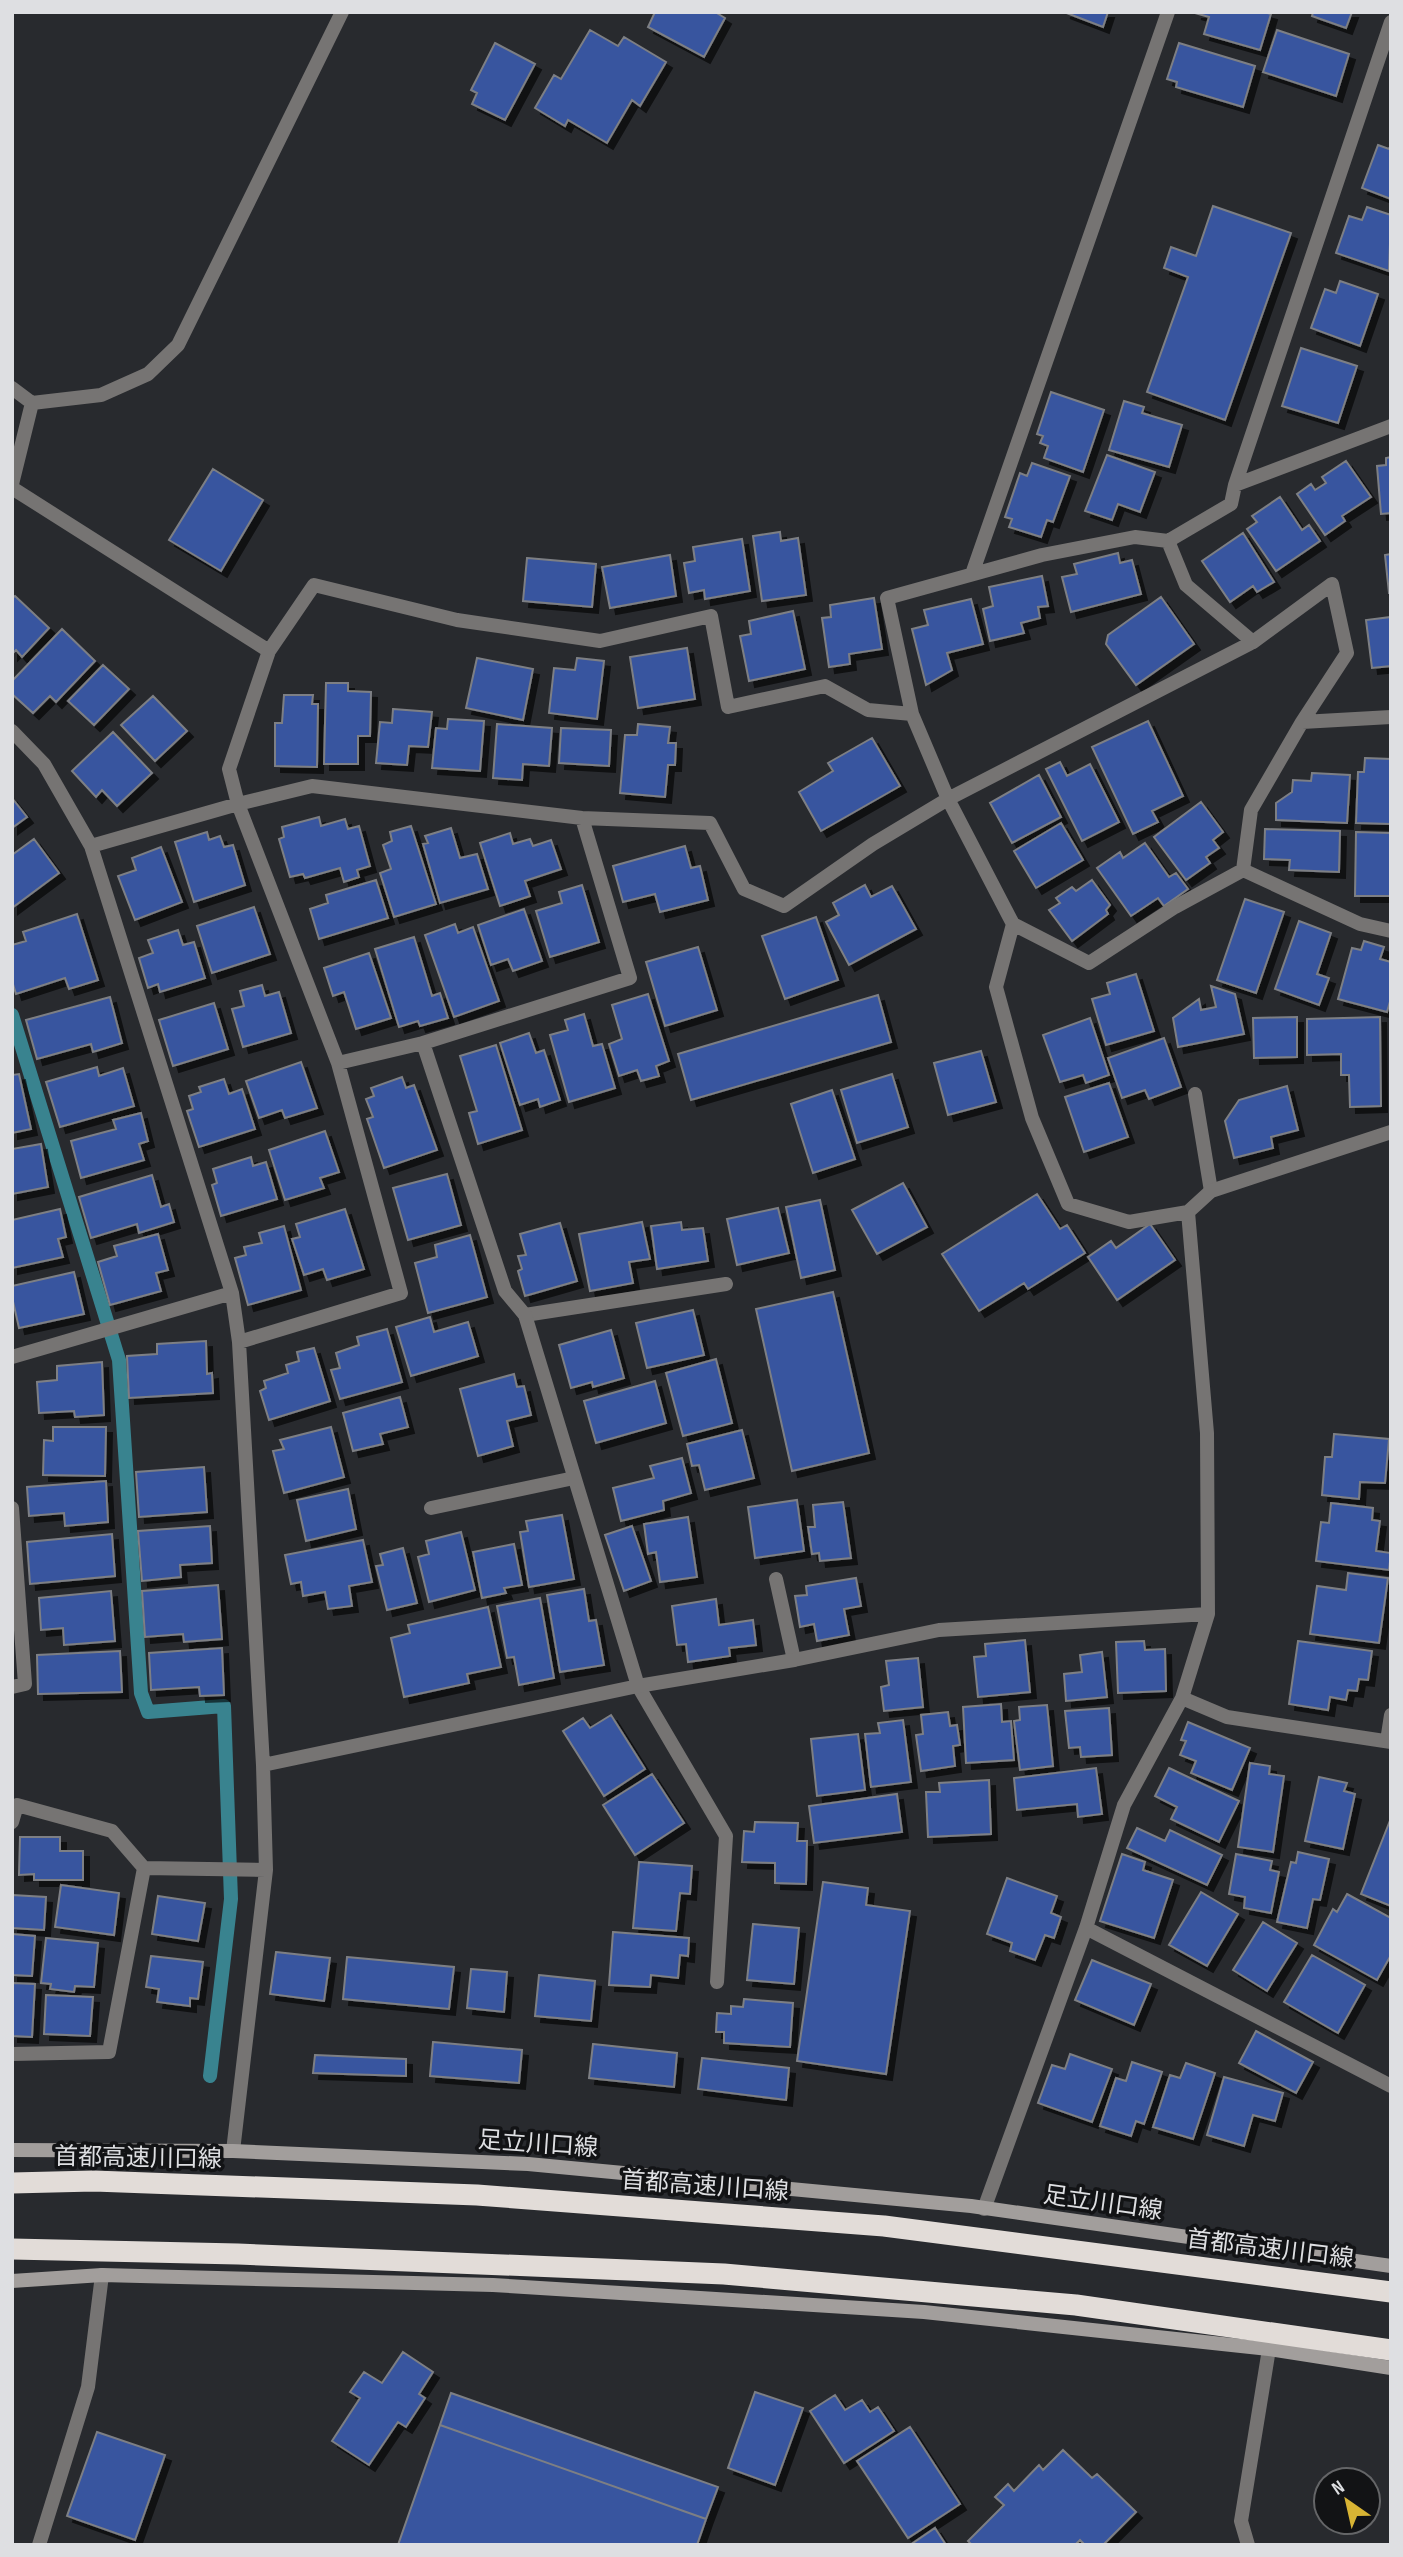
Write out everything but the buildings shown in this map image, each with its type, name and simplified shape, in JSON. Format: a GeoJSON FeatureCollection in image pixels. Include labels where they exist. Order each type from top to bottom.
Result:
{"type":"FeatureCollection","features":[{"type":"Feature","properties":{"kind":"highway","name":"首都高速川口線"},"geometry":{"type":"LineString","coordinates":[[12,2183],[94,2181],[477,2194],[884,2226],[1391,2292]]}},
{"type":"Feature","properties":{"kind":"highway"},"geometry":{"type":"LineString","coordinates":[[12,2249],[238,2254],[724,2274],[1076,2305],[1391,2350]]}},
{"type":"Feature","properties":{"kind":"main road","name":"足立川口線"},"geometry":{"type":"LineString","coordinates":[[12,2150],[233,2151],[528,2164],[984,2208],[1391,2266]]}},
{"type":"Feature","properties":{"kind":"main road"},"geometry":{"type":"LineString","coordinates":[[12,2281],[103,2275],[494,2286],[924,2312],[1269,2349],[1391,2368]]}},
{"type":"Feature","properties":{"kind":"street"},"geometry":{"type":"LineString","coordinates":[[12,388],[33,403],[101,395],[148,374],[178,345],[342,12]]}},
{"type":"Feature","properties":{"kind":"street"},"geometry":{"type":"LineString","coordinates":[[972,574],[1168,12]]}},
{"type":"Feature","properties":{"kind":"street"},"geometry":{"type":"LineString","coordinates":[[1243,870],[1175,907],[1089,963],[1013,924],[948,799],[912,713],[887,598],[1042,555],[1135,537],[1168,541],[1231,504],[1235,485],[1391,22]]}},
{"type":"Feature","properties":{"kind":"street"},"geometry":{"type":"LineString","coordinates":[[33,403],[12,486],[270,651]]}},
{"type":"Feature","properties":{"kind":"street"},"geometry":{"type":"LineString","coordinates":[[1235,485],[1391,426]]}},
{"type":"Feature","properties":{"kind":"street"},"geometry":{"type":"LineString","coordinates":[[1168,541],[1186,585],[1253,642]]}},
{"type":"Feature","properties":{"kind":"street"},"geometry":{"type":"LineString","coordinates":[[239,1342],[401,1293],[338,1063],[238,804],[229,769],[270,651],[314,584],[457,621],[600,641],[711,616],[728,707],[825,686],[868,710],[912,713]]}},
{"type":"Feature","properties":{"kind":"street"},"geometry":{"type":"LineString","coordinates":[[91,846],[312,786],[582,818],[710,823],[744,889],[784,906],[873,844],[948,799],[1253,642],[1332,584],[1347,653],[1302,722],[1251,810],[1243,870]]}},
{"type":"Feature","properties":{"kind":"street"},"geometry":{"type":"LineString","coordinates":[[1302,722],[1391,717]]}},
{"type":"Feature","properties":{"kind":"street"},"geometry":{"type":"LineString","coordinates":[[12,732],[44,764],[91,846],[232,1293],[239,1342],[266,1870],[233,2151]]}},
{"type":"Feature","properties":{"kind":"street"},"geometry":{"type":"LineString","coordinates":[[338,1063],[423,1043],[630,978],[582,818]]}},
{"type":"Feature","properties":{"kind":"street"},"geometry":{"type":"LineString","coordinates":[[1243,870],[1360,924],[1391,931]]}},
{"type":"Feature","properties":{"kind":"street"},"geometry":{"type":"LineString","coordinates":[[1013,924],[996,987],[1032,1118],[1068,1203],[1129,1223],[1188,1212],[1211,1191],[1391,1132]]}},
{"type":"Feature","properties":{"kind":"street"},"geometry":{"type":"LineString","coordinates":[[423,1043],[505,1291],[525,1315],[638,1686],[726,1836],[717,1982]]}},
{"type":"Feature","properties":{"kind":"street"},"geometry":{"type":"LineString","coordinates":[[1195,1094],[1211,1191]]}},
{"type":"Feature","properties":{"kind":"street"},"geometry":{"type":"LineString","coordinates":[[984,2208],[1086,1928],[1124,1805],[1182,1698],[1208,1614],[1207,1433],[1188,1212]]}},
{"type":"Feature","properties":{"kind":"street"},"geometry":{"type":"LineString","coordinates":[[525,1315],[726,1284]]}},
{"type":"Feature","properties":{"kind":"street"},"geometry":{"type":"LineString","coordinates":[[12,1357],[232,1293]]}},
{"type":"Feature","properties":{"kind":"street"},"geometry":{"type":"LineString","coordinates":[[431,1508],[574,1478]]}},
{"type":"Feature","properties":{"kind":"street"},"geometry":{"type":"LineString","coordinates":[[12,1508],[25,1684],[12,1687]]}},
{"type":"Feature","properties":{"kind":"street"},"geometry":{"type":"LineString","coordinates":[[776,1579],[794,1660]]}},
{"type":"Feature","properties":{"kind":"street"},"geometry":{"type":"LineString","coordinates":[[262,1765],[638,1686],[794,1660],[939,1630],[1208,1614]]}},
{"type":"Feature","properties":{"kind":"street"},"geometry":{"type":"LineString","coordinates":[[1182,1698],[1227,1717],[1389,1742],[1391,1714]]}},
{"type":"Feature","properties":{"kind":"street"},"geometry":{"type":"LineString","coordinates":[[12,1822],[15,1802],[113,1831],[144,1868],[266,1870]]}},
{"type":"Feature","properties":{"kind":"street"},"geometry":{"type":"LineString","coordinates":[[12,2054],[108,2052],[144,1868]]}},
{"type":"Feature","properties":{"kind":"street"},"geometry":{"type":"LineString","coordinates":[[1086,1928],[1391,2086]]}},
{"type":"Feature","properties":{"kind":"street"},"geometry":{"type":"LineString","coordinates":[[39,2545],[88,2387],[103,2275]]}},
{"type":"Feature","properties":{"kind":"street"},"geometry":{"type":"LineString","coordinates":[[1248,2545],[1241,2521],[1269,2349]]}},
{"type":"Feature","properties":{"kind":"waterway"},"geometry":{"type":"LineString","coordinates":[[12,1015],[119,1360],[141,1693],[148,1712],[224,1706],[231,1899],[210,2076]]}}]}
